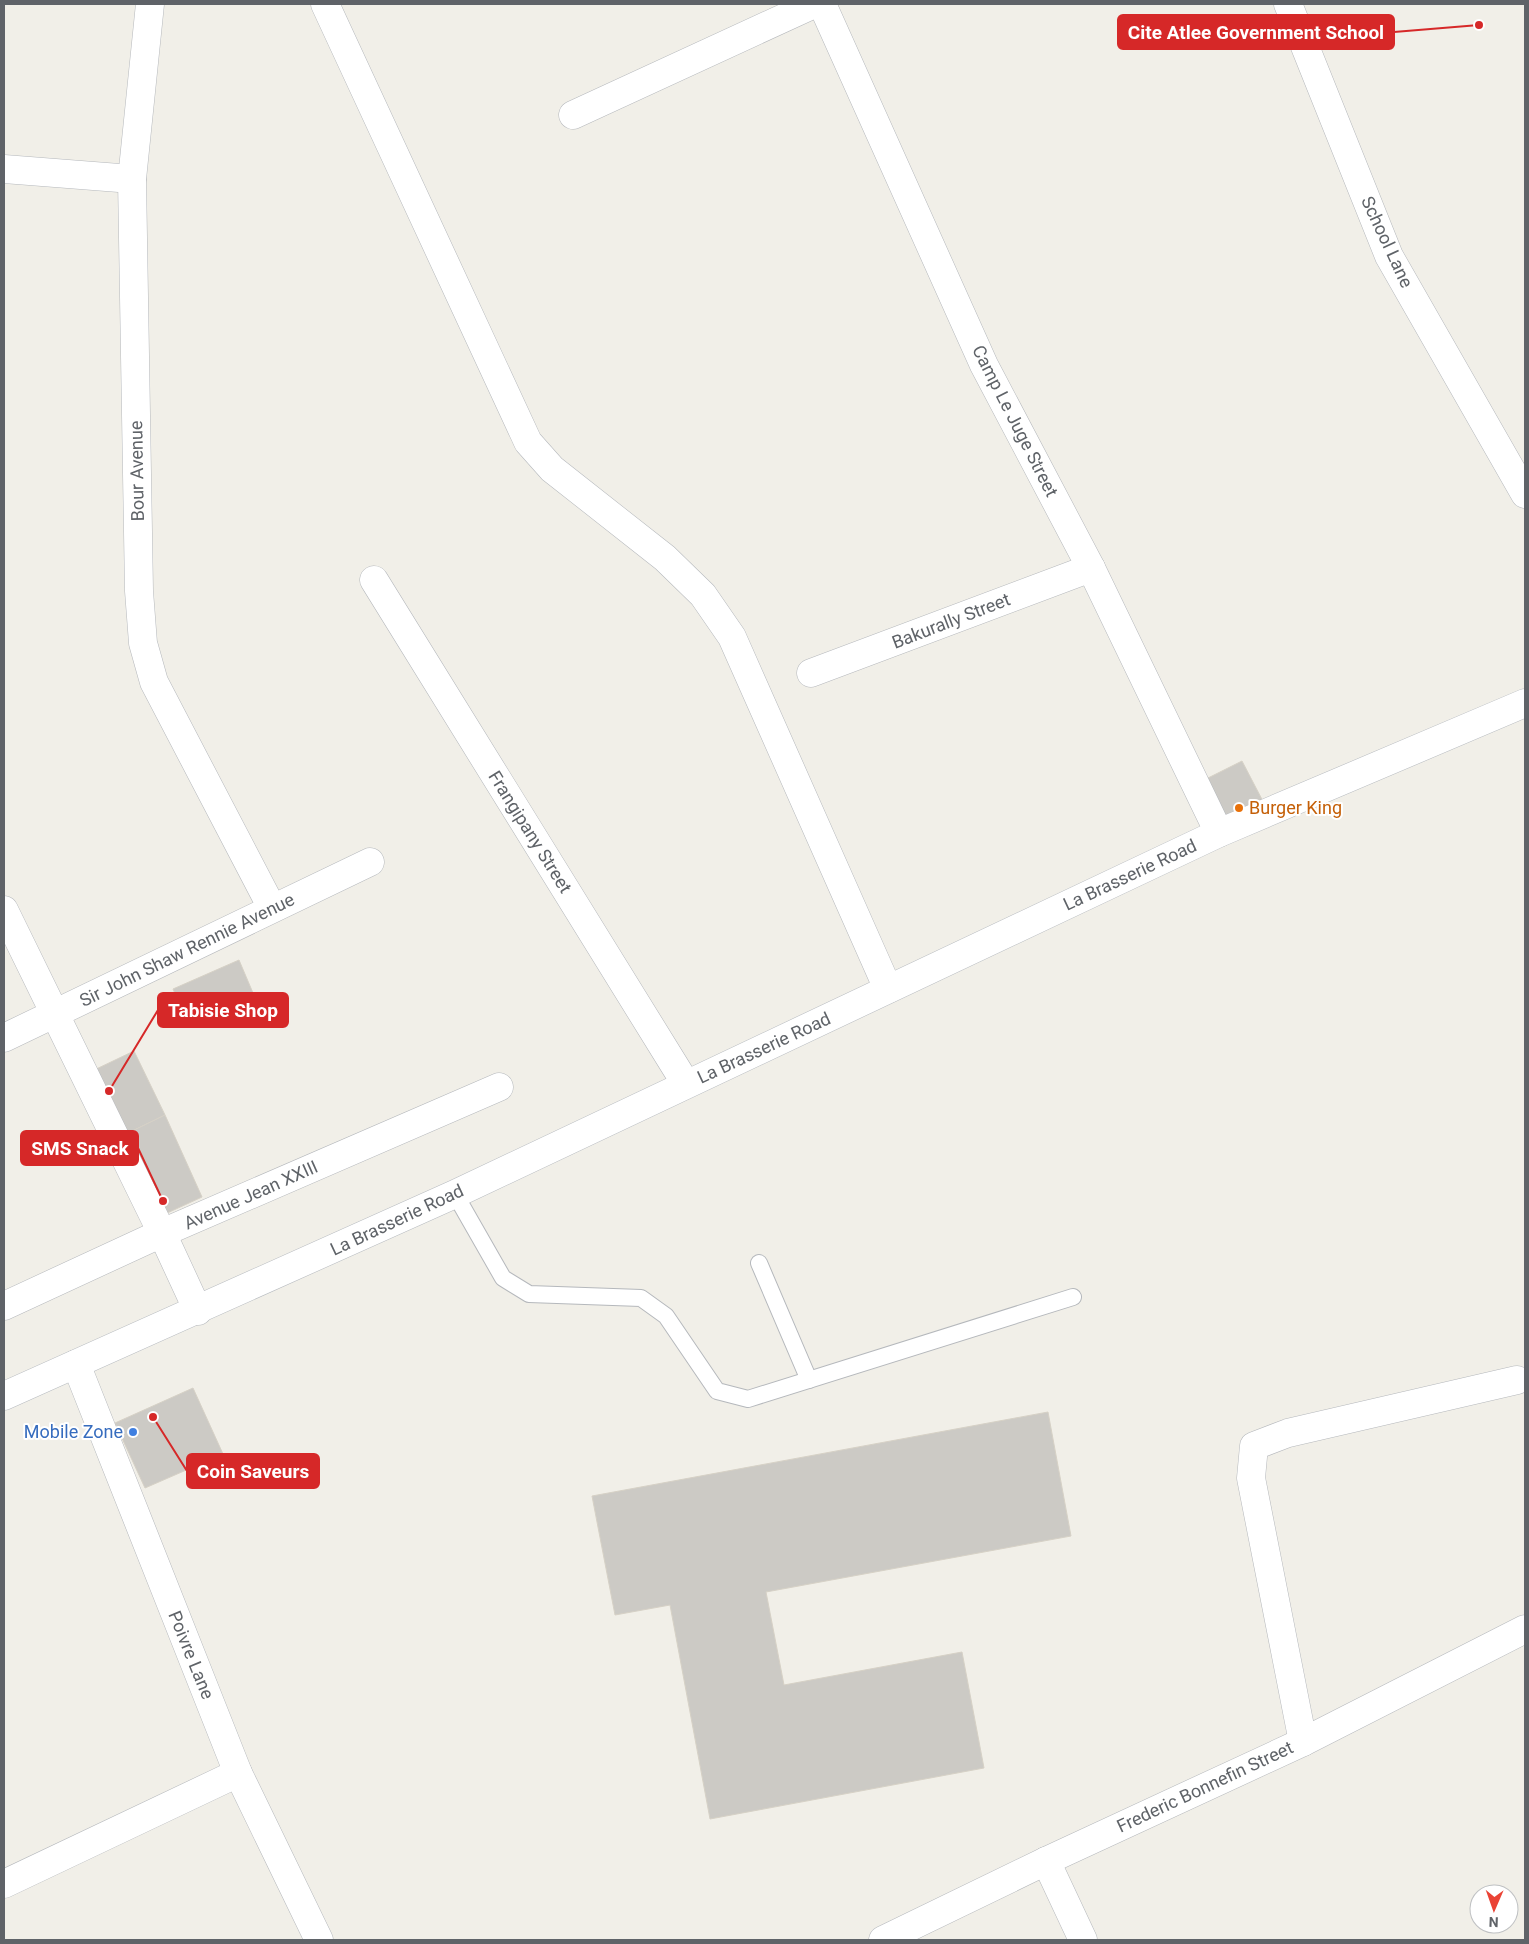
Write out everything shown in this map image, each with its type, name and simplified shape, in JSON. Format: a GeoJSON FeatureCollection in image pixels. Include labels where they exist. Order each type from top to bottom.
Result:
{"type":"FeatureCollection","features":[{"type":"Feature","properties":{"kind":"street","name":"Bour Avenue"},"geometry":{"type":"LineString","coordinates":[[150,4],[132,179],[139,590],[143,643],[154,682],[272,908]]}},
{"type":"Feature","properties":{"kind":"street"},"geometry":{"type":"LineString","coordinates":[[326,4],[528,442],[552,469],[665,558],[704,594],[732,637],[888,989]]}},
{"type":"Feature","properties":{"kind":"street"},"geometry":{"type":"LineString","coordinates":[[573,115],[814,4]]}},
{"type":"Feature","properties":{"kind":"street","name":"Camp Le Juge Street"},"geometry":{"type":"LineString","coordinates":[[822,4],[984,365],[1091,568],[1219,833]]}},
{"type":"Feature","properties":{"kind":"street","name":"School Lane"},"geometry":{"type":"LineString","coordinates":[[1288,4],[1389,256],[1525,494]]}},
{"type":"Feature","properties":{"kind":"street"},"geometry":{"type":"LineString","coordinates":[[4,169],[132,179]]}},
{"type":"Feature","properties":{"kind":"street","name":"Bakurally Street"},"geometry":{"type":"LineString","coordinates":[[811,673],[1091,568]]}},
{"type":"Feature","properties":{"kind":"street","name":"Frangipany Street"},"geometry":{"type":"LineString","coordinates":[[374,580],[686,1084]]}},
{"type":"Feature","properties":{"kind":"street","name":"La Brasserie Road"},"geometry":{"type":"LineString","coordinates":[[4,1396],[198,1311],[455,1194],[1219,833],[1525,703]]}},
{"type":"Feature","properties":{"kind":"street","name":"Sir John Shaw Rennie Avenue"},"geometry":{"type":"LineString","coordinates":[[4,1038],[370,862]]}},
{"type":"Feature","properties":{"kind":"street"},"geometry":{"type":"LineString","coordinates":[[4,910],[162,1233],[198,1311]]}},
{"type":"Feature","properties":{"kind":"street","name":"Avenue Jean XXIII"},"geometry":{"type":"LineString","coordinates":[[4,1306],[162,1233],[499,1087]]}},
{"type":"Feature","properties":{"kind":"street","name":"Poivre Lane"},"geometry":{"type":"LineString","coordinates":[[76,1364],[238,1773],[319,1940]]}},
{"type":"Feature","properties":{"kind":"street"},"geometry":{"type":"LineString","coordinates":[[1303,1742],[1251,1478],[1254,1446],[1288,1433],[1516,1380]]}},
{"type":"Feature","properties":{"kind":"street","name":"Frederic Bonnefin Street"},"geometry":{"type":"LineString","coordinates":[[883,1940],[1046,1861],[1303,1742],[1525,1629]]}},
{"type":"Feature","properties":{"kind":"street"},"geometry":{"type":"LineString","coordinates":[[4,1884],[238,1773]]}},
{"type":"Feature","properties":{"kind":"street"},"geometry":{"type":"LineString","coordinates":[[1046,1861],[1083,1940]]}},
{"type":"Feature","properties":{"kind":"lane"},"geometry":{"type":"LineString","coordinates":[[455,1194],[503,1278],[529,1294],[641,1298],[666,1316],[717,1391],[748,1400],[1073,1297]]}},
{"type":"Feature","properties":{"kind":"lane"},"geometry":{"type":"LineString","coordinates":[[759,1263],[810,1380]]}},
{"type":"Feature","properties":{"kind":"building"},"geometry":{"type":"Polygon","coordinates":[[[1242,761],[1267,809],[1230,829],[1204,780],[1242,761]]]}},
{"type":"Feature","properties":{"kind":"building"},"geometry":{"type":"Polygon","coordinates":[[[239,960],[253,993],[187,1021],[173,989],[239,960]]]}},
{"type":"Feature","properties":{"kind":"building"},"geometry":{"type":"Polygon","coordinates":[[[134,1051],[165,1115],[124,1135],[90,1072],[134,1051]]]}},
{"type":"Feature","properties":{"kind":"building"},"geometry":{"type":"Polygon","coordinates":[[[165,1115],[202,1197],[165,1214],[124,1135],[165,1115]]]}},
{"type":"Feature","properties":{"kind":"building"},"geometry":{"type":"Polygon","coordinates":[[[193,1388],[223,1454],[145,1488],[115,1423],[193,1388]]]}},
{"type":"Feature","properties":{"kind":"building"},"geometry":{"type":"Polygon","coordinates":[[[1048,1412],[1071,1536],[766,1592],[784,1685],[962,1652],[984,1768],[710,1819],[670,1605],[615,1615],[592,1496],[1048,1412]]]}},
{"type":"Feature","properties":{"kind":"place","name":"Cite Atlee Government School"},"geometry":{"type":"Point","coordinates":[1479,25]}},
{"type":"Feature","properties":{"kind":"place","name":"Burger King"},"geometry":{"type":"Point","coordinates":[1239,808]}},
{"type":"Feature","properties":{"kind":"place","name":"Tabisie Shop"},"geometry":{"type":"Point","coordinates":[109,1091]}},
{"type":"Feature","properties":{"kind":"place","name":"SMS Snack"},"geometry":{"type":"Point","coordinates":[163,1201]}},
{"type":"Feature","properties":{"kind":"place","name":"Coin Saveurs"},"geometry":{"type":"Point","coordinates":[153,1417]}},
{"type":"Feature","properties":{"kind":"place","name":"Mobile Zone"},"geometry":{"type":"Point","coordinates":[133,1432]}}]}
